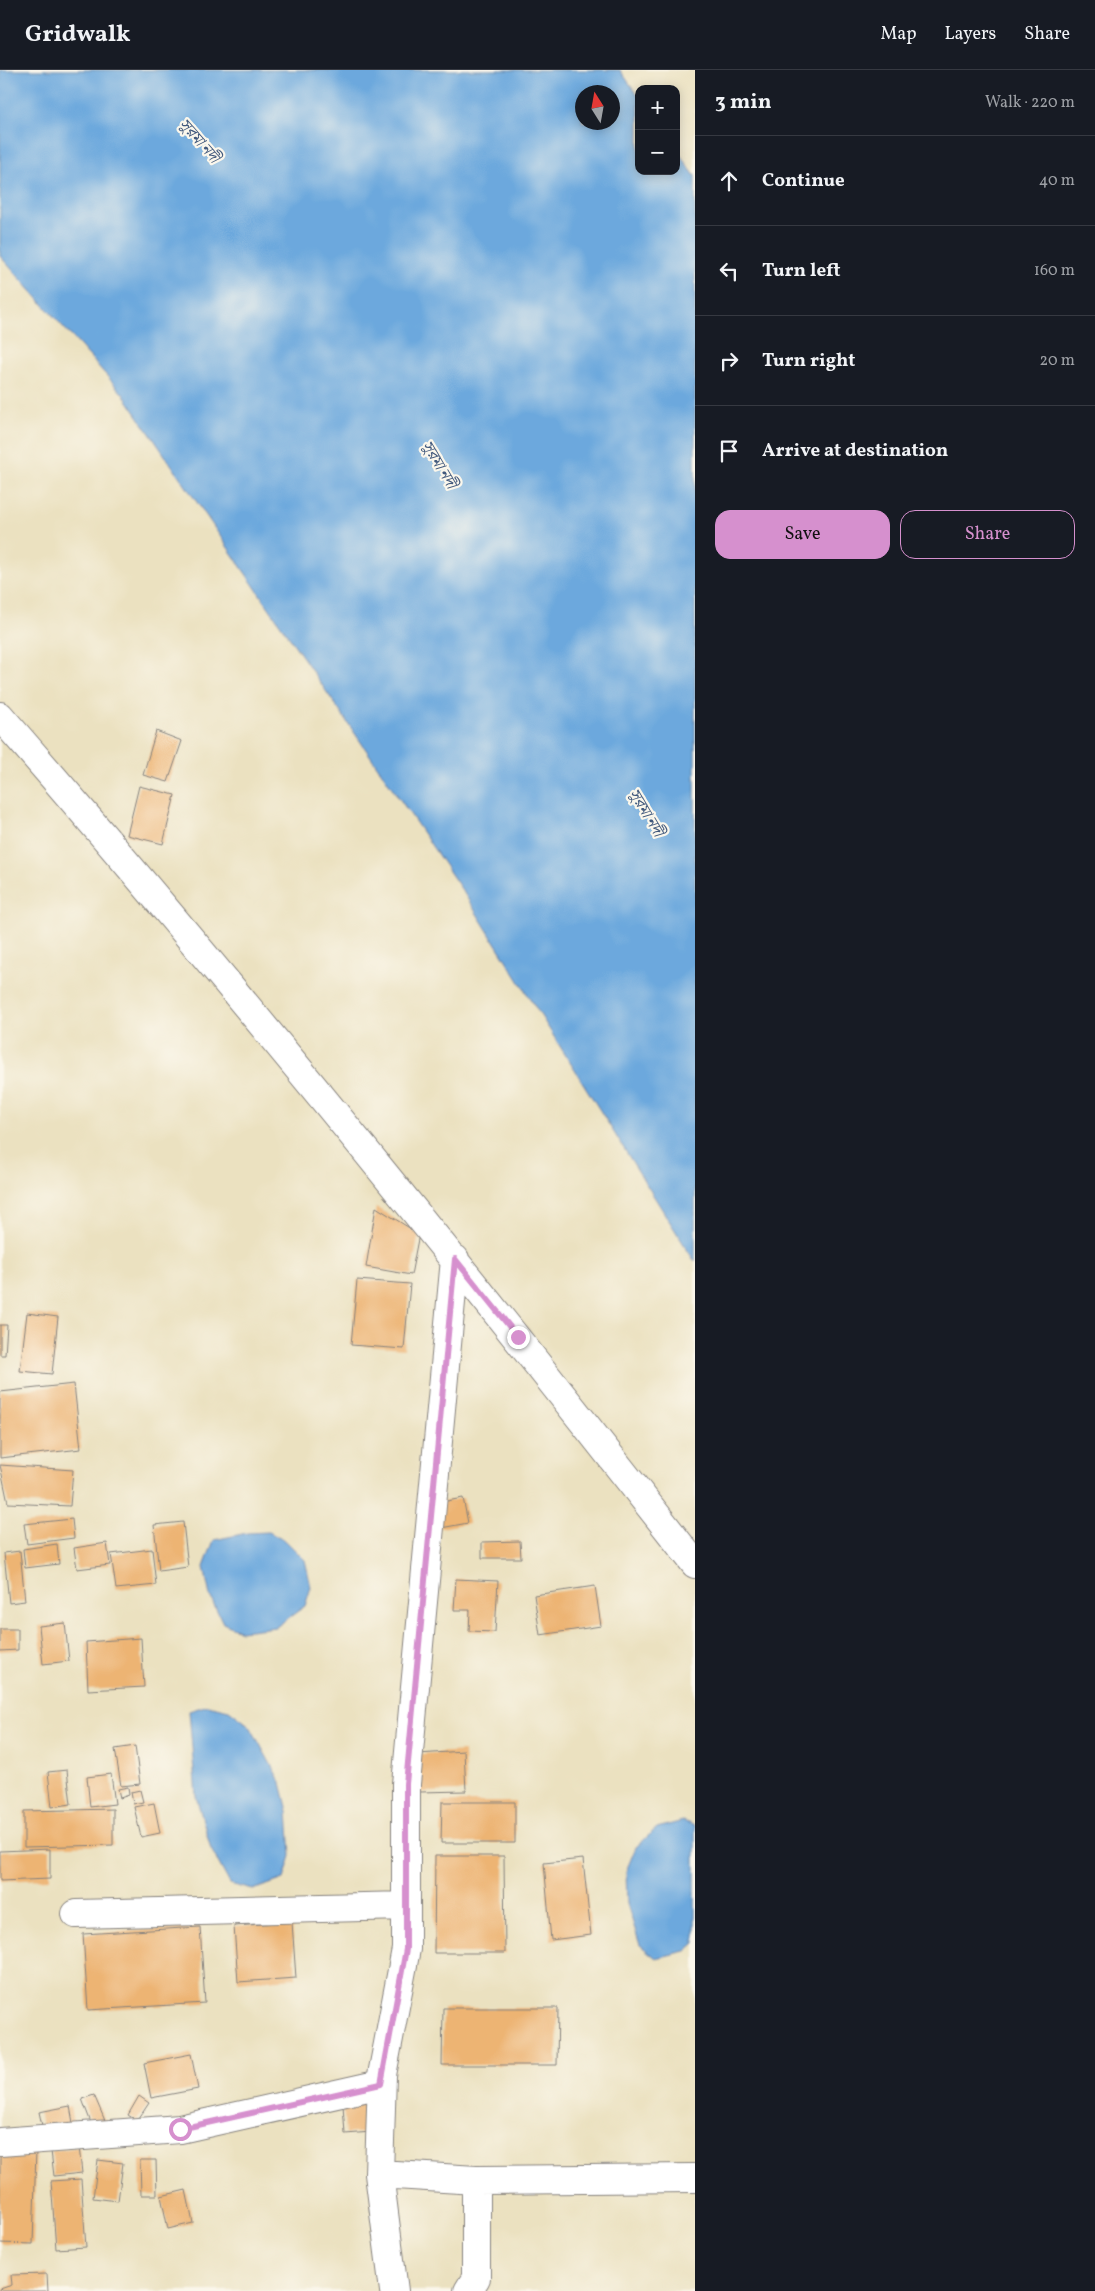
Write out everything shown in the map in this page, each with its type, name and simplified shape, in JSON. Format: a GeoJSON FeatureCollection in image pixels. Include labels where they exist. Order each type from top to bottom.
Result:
{"type":"FeatureCollection","features":[{"type":"Feature","properties":{"kind":"street"},"geometry":{"type":"LineString","coordinates":[[0,716],[90,819],[455,1259],[695,1564]]}},
{"type":"Feature","properties":{"kind":"street"},"geometry":{"type":"LineString","coordinates":[[394,2291],[379,2174],[381,2084],[406,1949],[406,1784],[455,1259]]}},
{"type":"Feature","properties":{"kind":"street"},"geometry":{"type":"LineString","coordinates":[[76,1914],[406,1906]]}},
{"type":"Feature","properties":{"kind":"street"},"geometry":{"type":"LineString","coordinates":[[0,2142],[180,2129],[381,2084]]}},
{"type":"Feature","properties":{"kind":"street"},"geometry":{"type":"LineString","coordinates":[[379,2174],[476,2180],[695,2178]]}},
{"type":"Feature","properties":{"kind":"street"},"geometry":{"type":"LineString","coordinates":[[468,2291],[476,2278],[476,2180]]}},
{"type":"Feature","properties":{"kind":"water","name":"সুরমা নদী"},"geometry":{"type":"Polygon","coordinates":[[[0,70],[620,70],[635,91],[635,175],[680,175],[680,155],[695,176],[695,1262],[464,893],[123,394],[0,256],[0,70]]]}},
{"type":"Feature","properties":{"kind":"water"},"geometry":{"type":"Polygon","coordinates":[[[269,1532],[287,1542],[305,1560],[311,1587],[305,1606],[276,1627],[241,1631],[223,1623],[210,1596],[204,1567],[214,1540],[247,1533],[269,1532]]]}},
{"type":"Feature","properties":{"kind":"water"},"geometry":{"type":"Polygon","coordinates":[[[208,1705],[229,1710],[250,1726],[281,1783],[288,1811],[291,1856],[284,1879],[253,1890],[230,1884],[211,1849],[196,1796],[189,1711],[208,1705]]]}},
{"type":"Feature","properties":{"kind":"water"},"geometry":{"type":"Polygon","coordinates":[[[683,1821],[695,1826],[695,1943],[686,1951],[656,1958],[640,1945],[627,1904],[626,1871],[636,1847],[657,1828],[683,1821]]]}},
{"type":"Feature","properties":{"kind":"building"},"geometry":{"type":"Polygon","coordinates":[[[156,731],[182,741],[168,782],[143,775],[156,731]]]}},
{"type":"Feature","properties":{"kind":"building"},"geometry":{"type":"Polygon","coordinates":[[[139,786],[175,795],[163,844],[127,835],[139,786]]]}},
{"type":"Feature","properties":{"kind":"building"},"geometry":{"type":"Polygon","coordinates":[[[376,1207],[419,1234],[411,1275],[366,1267],[376,1207]]]}},
{"type":"Feature","properties":{"kind":"building"},"geometry":{"type":"Polygon","coordinates":[[[357,1280],[410,1284],[404,1349],[351,1345],[357,1280]]]}},
{"type":"Feature","properties":{"kind":"building"},"geometry":{"type":"Polygon","coordinates":[[[27,1313],[58,1317],[52,1374],[20,1371],[27,1313]]]}},
{"type":"Feature","properties":{"kind":"building"},"geometry":{"type":"Polygon","coordinates":[[[0,1325],[7,1325],[5,1355],[0,1355],[0,1325]]]}},
{"type":"Feature","properties":{"kind":"building"},"geometry":{"type":"Polygon","coordinates":[[[74,1384],[81,1449],[0,1458],[0,1392],[74,1384]]]}},
{"type":"Feature","properties":{"kind":"building"},"geometry":{"type":"Polygon","coordinates":[[[0,1465],[73,1470],[70,1506],[8,1503],[0,1465]]]}},
{"type":"Feature","properties":{"kind":"building"},"geometry":{"type":"Polygon","coordinates":[[[463,1498],[468,1523],[441,1528],[436,1503],[463,1498]]]}},
{"type":"Feature","properties":{"kind":"building"},"geometry":{"type":"Polygon","coordinates":[[[72,1519],[74,1538],[27,1544],[24,1524],[72,1519]]]}},
{"type":"Feature","properties":{"kind":"building"},"geometry":{"type":"Polygon","coordinates":[[[183,1522],[188,1567],[159,1571],[154,1525],[183,1522]]]}},
{"type":"Feature","properties":{"kind":"building"},"geometry":{"type":"Polygon","coordinates":[[[520,1541],[521,1558],[482,1558],[482,1542],[520,1541]]]}},
{"type":"Feature","properties":{"kind":"building"},"geometry":{"type":"Polygon","coordinates":[[[107,1543],[110,1565],[77,1569],[74,1548],[107,1543]]]}},
{"type":"Feature","properties":{"kind":"building"},"geometry":{"type":"Polygon","coordinates":[[[57,1544],[59,1564],[25,1568],[23,1549],[57,1544]]]}},
{"type":"Feature","properties":{"kind":"building"},"geometry":{"type":"Polygon","coordinates":[[[152,1549],[156,1585],[116,1589],[111,1554],[152,1549]]]}},
{"type":"Feature","properties":{"kind":"building"},"geometry":{"type":"Polygon","coordinates":[[[20,1551],[25,1601],[9,1603],[4,1553],[20,1551]]]}},
{"type":"Feature","properties":{"kind":"building"},"geometry":{"type":"Polygon","coordinates":[[[456,1579],[498,1581],[495,1632],[469,1631],[470,1610],[454,1610],[456,1579]]]}},
{"type":"Feature","properties":{"kind":"building"},"geometry":{"type":"Polygon","coordinates":[[[595,1586],[601,1626],[540,1635],[534,1595],[595,1586]]]}},
{"type":"Feature","properties":{"kind":"building"},"geometry":{"type":"Polygon","coordinates":[[[65,1623],[69,1661],[43,1664],[39,1626],[65,1623]]]}},
{"type":"Feature","properties":{"kind":"building"},"geometry":{"type":"Polygon","coordinates":[[[0,1629],[18,1629],[18,1650],[0,1651],[0,1629]]]}},
{"type":"Feature","properties":{"kind":"building"},"geometry":{"type":"Polygon","coordinates":[[[141,1638],[144,1687],[88,1690],[86,1642],[141,1638]]]}},
{"type":"Feature","properties":{"kind":"building"},"geometry":{"type":"Polygon","coordinates":[[[135,1746],[140,1784],[121,1786],[115,1749],[135,1746]]]}},
{"type":"Feature","properties":{"kind":"building"},"geometry":{"type":"Polygon","coordinates":[[[464,1751],[466,1791],[420,1792],[418,1754],[464,1751]]]}},
{"type":"Feature","properties":{"kind":"building"},"geometry":{"type":"Polygon","coordinates":[[[67,1770],[71,1804],[52,1807],[48,1772],[67,1770]]]}},
{"type":"Feature","properties":{"kind":"building"},"geometry":{"type":"Polygon","coordinates":[[[111,1774],[115,1804],[90,1807],[87,1777],[111,1774]]]}},
{"type":"Feature","properties":{"kind":"building"},"geometry":{"type":"Polygon","coordinates":[[[128,1787],[129,1795],[120,1798],[118,1789],[128,1787]]]}},
{"type":"Feature","properties":{"kind":"building"},"geometry":{"type":"Polygon","coordinates":[[[140,1790],[143,1802],[133,1804],[131,1792],[140,1790]]]}},
{"type":"Feature","properties":{"kind":"building"},"geometry":{"type":"Polygon","coordinates":[[[442,1802],[515,1802],[515,1843],[441,1843],[442,1802]]]}},
{"type":"Feature","properties":{"kind":"building"},"geometry":{"type":"Polygon","coordinates":[[[154,1803],[160,1833],[141,1837],[134,1807],[154,1803]]]}},
{"type":"Feature","properties":{"kind":"building"},"geometry":{"type":"Polygon","coordinates":[[[113,1809],[113,1845],[24,1847],[24,1811],[113,1809]]]}},
{"type":"Feature","properties":{"kind":"building"},"geometry":{"type":"Polygon","coordinates":[[[50,1849],[50,1879],[0,1881],[0,1851],[50,1849]]]}},
{"type":"Feature","properties":{"kind":"building"},"geometry":{"type":"Polygon","coordinates":[[[435,1856],[504,1856],[505,1953],[434,1953],[435,1856]]]}},
{"type":"Feature","properties":{"kind":"building"},"geometry":{"type":"Polygon","coordinates":[[[583,1859],[591,1935],[551,1940],[544,1863],[583,1859]]]}},
{"type":"Feature","properties":{"kind":"building"},"geometry":{"type":"Polygon","coordinates":[[[292,1922],[296,1978],[238,1982],[234,1926],[292,1922]]]}},
{"type":"Feature","properties":{"kind":"building"},"geometry":{"type":"Polygon","coordinates":[[[200,1927],[205,2003],[88,2010],[83,1934],[200,1927]]]}},
{"type":"Feature","properties":{"kind":"building"},"geometry":{"type":"Polygon","coordinates":[[[443,2008],[558,2008],[557,2065],[442,2065],[443,2008]]]}},
{"type":"Feature","properties":{"kind":"building"},"geometry":{"type":"Polygon","coordinates":[[[191,2054],[198,2089],[151,2098],[144,2063],[191,2054]]]}},
{"type":"Feature","properties":{"kind":"building"},"geometry":{"type":"Polygon","coordinates":[[[94,2095],[106,2123],[93,2128],[82,2099],[94,2095]]]}},
{"type":"Feature","properties":{"kind":"building"},"geometry":{"type":"Polygon","coordinates":[[[139,2096],[149,2103],[137,2121],[128,2115],[139,2096]]]}},
{"type":"Feature","properties":{"kind":"building"},"geometry":{"type":"Polygon","coordinates":[[[370,2102],[372,2132],[345,2134],[343,2105],[370,2102]]]}},
{"type":"Feature","properties":{"kind":"building"},"geometry":{"type":"Polygon","coordinates":[[[70,2106],[73,2123],[43,2130],[39,2112],[70,2106]]]}},
{"type":"Feature","properties":{"kind":"building"},"geometry":{"type":"Polygon","coordinates":[[[79,2147],[82,2173],[54,2176],[51,2151],[79,2147]]]}},
{"type":"Feature","properties":{"kind":"building"},"geometry":{"type":"Polygon","coordinates":[[[0,2149],[36,2150],[33,2244],[0,2243],[0,2149]]]}},
{"type":"Feature","properties":{"kind":"building"},"geometry":{"type":"Polygon","coordinates":[[[98,2160],[123,2163],[118,2201],[93,2198],[98,2160]]]}},
{"type":"Feature","properties":{"kind":"building"},"geometry":{"type":"Polygon","coordinates":[[[140,2160],[156,2160],[157,2195],[141,2195],[140,2160]]]}},
{"type":"Feature","properties":{"kind":"building"},"geometry":{"type":"Polygon","coordinates":[[[81,2179],[86,2247],[56,2249],[51,2181],[81,2179]]]}},
{"type":"Feature","properties":{"kind":"building"},"geometry":{"type":"Polygon","coordinates":[[[186,2190],[193,2223],[168,2229],[161,2196],[186,2190]]]}},
{"type":"Feature","properties":{"kind":"building"},"geometry":{"type":"Polygon","coordinates":[[[47,2274],[48,2291],[0,2291],[0,2289],[12,2285],[11,2275],[47,2274]]]}},
{"type":"Feature","properties":{"kind":"route"},"geometry":{"type":"LineString","coordinates":[[180,2129],[381,2084],[406,1949],[406,1784],[455,1259],[518,1337]]}}]}
